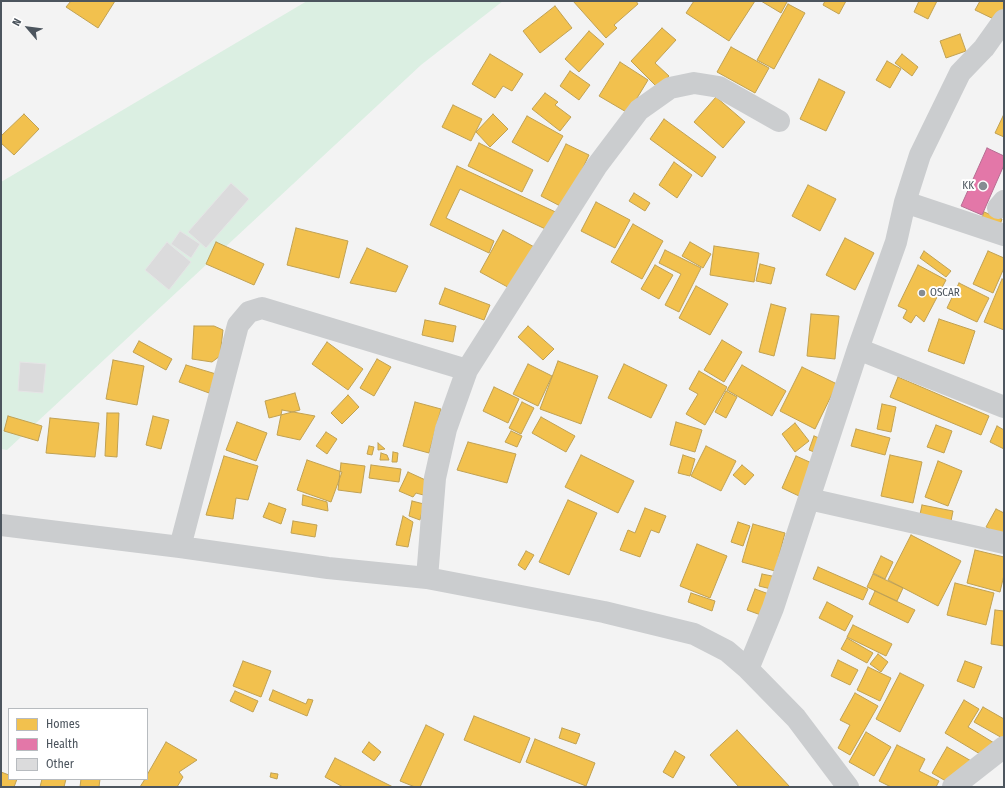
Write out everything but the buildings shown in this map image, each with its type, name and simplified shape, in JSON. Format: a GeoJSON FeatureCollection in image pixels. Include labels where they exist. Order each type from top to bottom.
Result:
{"type":"FeatureCollection","features":[{"type":"Feature","properties":{"kind":"street"},"geometry":{"type":"LineString","coordinates":[[748,669],[773,608],[858,349],[896,242],[905,202],[920,155],[960,73],[984,48],[1004,20]]}},
{"type":"Feature","properties":{"kind":"street"},"geometry":{"type":"LineString","coordinates":[[427,578],[435,478],[446,429],[467,370],[596,167],[639,110],[670,88],[694,83],[719,88],[779,121]]}},
{"type":"Feature","properties":{"kind":"street"},"geometry":{"type":"LineString","coordinates":[[905,202],[1004,235]]}},
{"type":"Feature","properties":{"kind":"street"},"geometry":{"type":"LineString","coordinates":[[180,547],[238,325],[248,312],[262,308],[467,370]]}},
{"type":"Feature","properties":{"kind":"street"},"geometry":{"type":"LineString","coordinates":[[858,349],[1004,407]]}},
{"type":"Feature","properties":{"kind":"street"},"geometry":{"type":"LineString","coordinates":[[809,499],[1004,543]]}},
{"type":"Feature","properties":{"kind":"street"},"geometry":{"type":"LineString","coordinates":[[1,525],[180,547],[328,568],[427,578],[604,612],[694,634],[727,651],[748,669],[796,718],[848,787]]}},
{"type":"Feature","properties":{"kind":"street"},"geometry":{"type":"LineString","coordinates":[[953,787],[1004,747]]}},
{"type":"Feature","properties":{"kind":"green space"},"geometry":{"type":"Polygon","coordinates":[[[307,1],[503,1],[421,65],[7,450],[1,449],[1,182],[307,1]]]}},
{"type":"Feature","properties":{"kind":"place","name":"KK"},"geometry":{"type":"Point","coordinates":[983,186]}},
{"type":"Feature","properties":{"kind":"place","name":"OSCAR"},"geometry":{"type":"Point","coordinates":[922,293]}}]}
